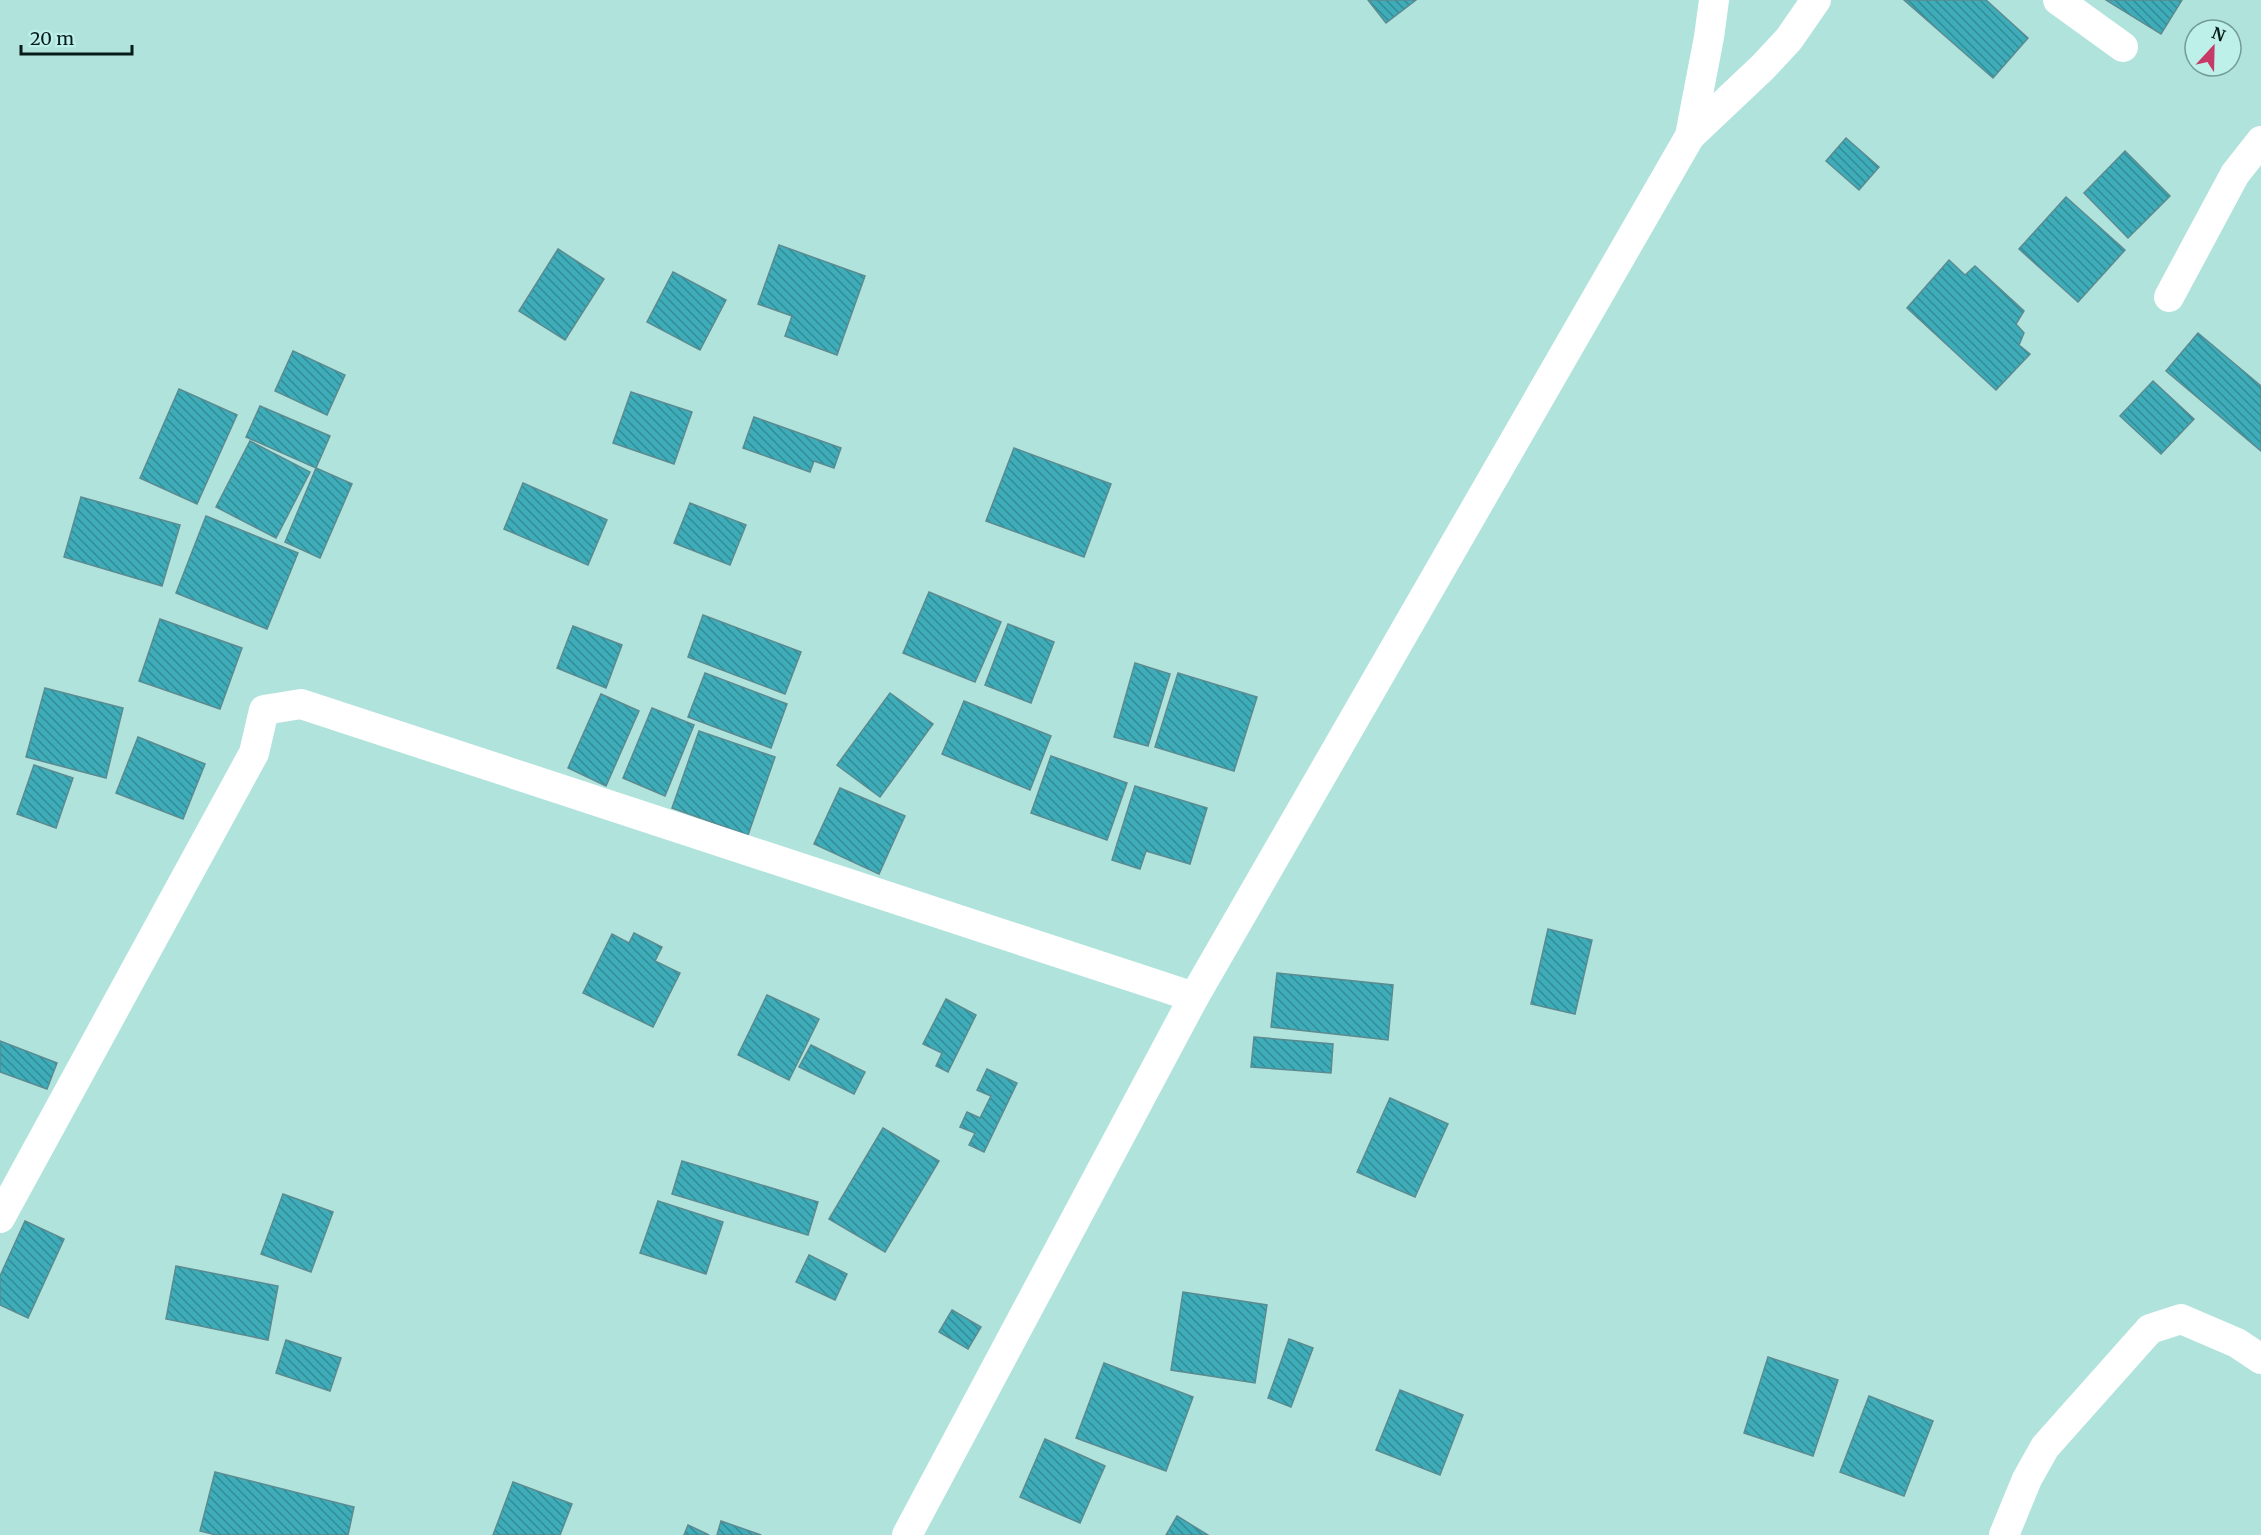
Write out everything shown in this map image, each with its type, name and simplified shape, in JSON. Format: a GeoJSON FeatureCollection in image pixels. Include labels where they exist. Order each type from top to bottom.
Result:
{"type":"FeatureCollection","features":[{"type":"Feature","properties":{"kind":"street"},"geometry":{"type":"LineString","coordinates":[[1690,136],[1714,0]]}},
{"type":"Feature","properties":{"kind":"street"},"geometry":{"type":"LineString","coordinates":[[907,1535],[1194,997],[1690,136],[1763,68],[1789,39],[1816,0]]}},
{"type":"Feature","properties":{"kind":"street"},"geometry":{"type":"LineString","coordinates":[[2058,0],[2123,47]]}},
{"type":"Feature","properties":{"kind":"street"},"geometry":{"type":"LineString","coordinates":[[2169,297],[2235,174],[2261,141]]}},
{"type":"Feature","properties":{"kind":"street"},"geometry":{"type":"LineString","coordinates":[[0,1218],[254,753],[264,710],[301,704],[1194,997]]}},
{"type":"Feature","properties":{"kind":"street"},"geometry":{"type":"LineString","coordinates":[[2004,1535],[2027,1479],[2045,1448],[2150,1329],[2181,1319],[2237,1343],[2261,1359]]}},
{"type":"Feature","properties":{"kind":"building"},"geometry":{"type":"Polygon","coordinates":[[[1368,0],[1416,0],[1386,23],[1368,0]]]}},
{"type":"Feature","properties":{"kind":"building"},"geometry":{"type":"Polygon","coordinates":[[[1904,0],[1986,0],[2028,38],[1993,78],[1904,0]]]}},
{"type":"Feature","properties":{"kind":"building"},"geometry":{"type":"Polygon","coordinates":[[[2106,0],[2182,0],[2161,34],[2106,0]]]}},
{"type":"Feature","properties":{"kind":"building"},"geometry":{"type":"Polygon","coordinates":[[[1846,138],[1879,167],[1859,190],[1826,161],[1846,138]]]}},
{"type":"Feature","properties":{"kind":"building"},"geometry":{"type":"Polygon","coordinates":[[[2125,151],[2170,196],[2128,238],[2084,193],[2125,151]]]}},
{"type":"Feature","properties":{"kind":"building"},"geometry":{"type":"Polygon","coordinates":[[[2066,197],[2125,250],[2078,302],[2019,249],[2066,197]]]}},
{"type":"Feature","properties":{"kind":"building"},"geometry":{"type":"Polygon","coordinates":[[[779,245],[865,276],[837,355],[785,336],[792,316],[758,304],[779,245]]]}},
{"type":"Feature","properties":{"kind":"building"},"geometry":{"type":"Polygon","coordinates":[[[558,249],[604,279],[565,340],[519,311],[558,249]]]}},
{"type":"Feature","properties":{"kind":"building"},"geometry":{"type":"Polygon","coordinates":[[[1949,260],[1965,275],[1975,266],[2024,311],[2016,324],[2024,333],[2019,345],[2030,354],[1996,390],[1907,308],[1949,260]]]}},
{"type":"Feature","properties":{"kind":"building"},"geometry":{"type":"Polygon","coordinates":[[[673,272],[726,300],[700,350],[647,322],[673,272]]]}},
{"type":"Feature","properties":{"kind":"building"},"geometry":{"type":"Polygon","coordinates":[[[2198,333],[2261,386],[2261,451],[2166,371],[2198,333]]]}},
{"type":"Feature","properties":{"kind":"building"},"geometry":{"type":"Polygon","coordinates":[[[293,351],[345,375],[327,415],[275,391],[293,351]]]}},
{"type":"Feature","properties":{"kind":"building"},"geometry":{"type":"Polygon","coordinates":[[[2153,381],[2194,419],[2161,454],[2120,416],[2153,381]]]}},
{"type":"Feature","properties":{"kind":"building"},"geometry":{"type":"Polygon","coordinates":[[[179,389],[237,415],[197,504],[140,478],[179,389]]]}},
{"type":"Feature","properties":{"kind":"building"},"geometry":{"type":"Polygon","coordinates":[[[631,392],[692,412],[674,464],[613,443],[631,392]]]}},
{"type":"Feature","properties":{"kind":"building"},"geometry":{"type":"Polygon","coordinates":[[[260,406],[330,436],[316,468],[246,437],[260,406]]]}},
{"type":"Feature","properties":{"kind":"building"},"geometry":{"type":"Polygon","coordinates":[[[754,417],[841,448],[834,468],[814,461],[810,472],[743,448],[754,417]]]}},
{"type":"Feature","properties":{"kind":"building"},"geometry":{"type":"Polygon","coordinates":[[[250,441],[310,472],[276,538],[216,507],[250,441]]]}},
{"type":"Feature","properties":{"kind":"building"},"geometry":{"type":"Polygon","coordinates":[[[1014,448],[1111,484],[1084,557],[986,521],[1014,448]]]}},
{"type":"Feature","properties":{"kind":"building"},"geometry":{"type":"Polygon","coordinates":[[[316,468],[352,484],[320,558],[285,542],[316,468]]]}},
{"type":"Feature","properties":{"kind":"building"},"geometry":{"type":"Polygon","coordinates":[[[523,483],[607,520],[588,565],[504,529],[523,483]]]}},
{"type":"Feature","properties":{"kind":"building"},"geometry":{"type":"Polygon","coordinates":[[[81,497],[180,525],[162,586],[64,557],[81,497]]]}},
{"type":"Feature","properties":{"kind":"building"},"geometry":{"type":"Polygon","coordinates":[[[690,503],[746,525],[730,565],[674,543],[690,503]]]}},
{"type":"Feature","properties":{"kind":"building"},"geometry":{"type":"Polygon","coordinates":[[[206,516],[298,553],[267,629],[176,593],[206,516]]]}},
{"type":"Feature","properties":{"kind":"building"},"geometry":{"type":"Polygon","coordinates":[[[929,592],[1001,622],[975,682],[903,653],[929,592]]]}},
{"type":"Feature","properties":{"kind":"building"},"geometry":{"type":"Polygon","coordinates":[[[703,615],[801,652],[785,694],[688,657],[703,615]]]}},
{"type":"Feature","properties":{"kind":"building"},"geometry":{"type":"Polygon","coordinates":[[[160,619],[242,648],[220,709],[139,681],[160,619]]]}},
{"type":"Feature","properties":{"kind":"building"},"geometry":{"type":"Polygon","coordinates":[[[1008,624],[1054,642],[1031,703],[985,685],[1008,624]]]}},
{"type":"Feature","properties":{"kind":"building"},"geometry":{"type":"Polygon","coordinates":[[[573,626],[622,645],[606,688],[557,668],[573,626]]]}},
{"type":"Feature","properties":{"kind":"building"},"geometry":{"type":"Polygon","coordinates":[[[1135,663],[1170,674],[1148,746],[1114,737],[1135,663]]]}},
{"type":"Feature","properties":{"kind":"building"},"geometry":{"type":"Polygon","coordinates":[[[705,673],[787,704],[771,748],[688,717],[705,673]]]}},
{"type":"Feature","properties":{"kind":"building"},"geometry":{"type":"Polygon","coordinates":[[[1178,673],[1257,697],[1234,771],[1155,747],[1178,673]]]}},
{"type":"Feature","properties":{"kind":"building"},"geometry":{"type":"Polygon","coordinates":[[[45,688],[123,708],[106,778],[26,757],[45,688]]]}},
{"type":"Feature","properties":{"kind":"building"},"geometry":{"type":"Polygon","coordinates":[[[890,693],[933,724],[880,797],[837,765],[890,693]]]}},
{"type":"Feature","properties":{"kind":"building"},"geometry":{"type":"Polygon","coordinates":[[[601,694],[639,711],[606,786],[568,768],[601,694]]]}},
{"type":"Feature","properties":{"kind":"building"},"geometry":{"type":"Polygon","coordinates":[[[964,701],[1051,736],[1030,790],[942,754],[964,701]]]}},
{"type":"Feature","properties":{"kind":"building"},"geometry":{"type":"Polygon","coordinates":[[[652,708],[694,725],[665,796],[623,778],[652,708]]]}},
{"type":"Feature","properties":{"kind":"building"},"geometry":{"type":"Polygon","coordinates":[[[699,731],[775,757],[748,835],[672,808],[699,731]]]}},
{"type":"Feature","properties":{"kind":"building"},"geometry":{"type":"Polygon","coordinates":[[[138,737],[205,764],[183,819],[116,793],[138,737]]]}},
{"type":"Feature","properties":{"kind":"building"},"geometry":{"type":"Polygon","coordinates":[[[1051,756],[1127,783],[1107,840],[1031,813],[1051,756]]]}},
{"type":"Feature","properties":{"kind":"building"},"geometry":{"type":"Polygon","coordinates":[[[34,765],[73,778],[56,828],[17,814],[34,765]]]}},
{"type":"Feature","properties":{"kind":"building"},"geometry":{"type":"Polygon","coordinates":[[[1135,786],[1207,808],[1190,864],[1146,851],[1140,869],[1112,860],[1135,786]]]}},
{"type":"Feature","properties":{"kind":"building"},"geometry":{"type":"Polygon","coordinates":[[[840,788],[905,816],[879,874],[814,844],[840,788]]]}},
{"type":"Feature","properties":{"kind":"building"},"geometry":{"type":"Polygon","coordinates":[[[1548,929],[1592,940],[1575,1014],[1531,1004],[1548,929]]]}},
{"type":"Feature","properties":{"kind":"building"},"geometry":{"type":"Polygon","coordinates":[[[634,933],[662,947],[655,961],[680,973],[653,1027],[583,993],[612,934],[629,943],[634,933]]]}},
{"type":"Feature","properties":{"kind":"building"},"geometry":{"type":"Polygon","coordinates":[[[1277,973],[1393,985],[1388,1040],[1271,1027],[1277,973]]]}},
{"type":"Feature","properties":{"kind":"building"},"geometry":{"type":"Polygon","coordinates":[[[767,995],[819,1019],[789,1080],[738,1055],[767,995]]]}},
{"type":"Feature","properties":{"kind":"building"},"geometry":{"type":"Polygon","coordinates":[[[946,999],[976,1015],[948,1072],[936,1066],[942,1053],[923,1044],[946,999]]]}},
{"type":"Feature","properties":{"kind":"building"},"geometry":{"type":"Polygon","coordinates":[[[1254,1037],[1333,1044],[1331,1073],[1251,1067],[1254,1037]]]}},
{"type":"Feature","properties":{"kind":"building"},"geometry":{"type":"Polygon","coordinates":[[[0,1041],[57,1063],[47,1089],[0,1072],[0,1041]]]}},
{"type":"Feature","properties":{"kind":"building"},"geometry":{"type":"Polygon","coordinates":[[[811,1045],[865,1072],[854,1094],[799,1067],[811,1045]]]}},
{"type":"Feature","properties":{"kind":"building"},"geometry":{"type":"Polygon","coordinates":[[[987,1069],[1017,1083],[984,1152],[969,1145],[975,1133],[960,1127],[967,1112],[980,1118],[991,1096],[977,1090],[987,1069]]]}},
{"type":"Feature","properties":{"kind":"building"},"geometry":{"type":"Polygon","coordinates":[[[1390,1098],[1448,1124],[1415,1197],[1357,1172],[1390,1098]]]}},
{"type":"Feature","properties":{"kind":"building"},"geometry":{"type":"Polygon","coordinates":[[[883,1128],[939,1161],[885,1252],[829,1219],[883,1128]]]}},
{"type":"Feature","properties":{"kind":"building"},"geometry":{"type":"Polygon","coordinates":[[[682,1161],[818,1202],[808,1235],[672,1194],[682,1161]]]}},
{"type":"Feature","properties":{"kind":"building"},"geometry":{"type":"Polygon","coordinates":[[[283,1194],[333,1212],[311,1272],[261,1254],[283,1194]]]}},
{"type":"Feature","properties":{"kind":"building"},"geometry":{"type":"Polygon","coordinates":[[[658,1201],[723,1222],[706,1274],[640,1253],[658,1201]]]}},
{"type":"Feature","properties":{"kind":"building"},"geometry":{"type":"Polygon","coordinates":[[[25,1221],[64,1239],[28,1318],[0,1305],[0,1276],[25,1221]]]}},
{"type":"Feature","properties":{"kind":"building"},"geometry":{"type":"Polygon","coordinates":[[[809,1255],[847,1274],[835,1300],[796,1282],[809,1255]]]}},
{"type":"Feature","properties":{"kind":"building"},"geometry":{"type":"Polygon","coordinates":[[[176,1266],[278,1286],[268,1340],[166,1319],[176,1266]]]}},
{"type":"Feature","properties":{"kind":"building"},"geometry":{"type":"Polygon","coordinates":[[[1183,1292],[1267,1305],[1255,1383],[1171,1370],[1183,1292]]]}},
{"type":"Feature","properties":{"kind":"building"},"geometry":{"type":"Polygon","coordinates":[[[952,1310],[981,1327],[968,1349],[939,1332],[952,1310]]]}},
{"type":"Feature","properties":{"kind":"building"},"geometry":{"type":"Polygon","coordinates":[[[1289,1339],[1313,1348],[1291,1407],[1268,1398],[1289,1339]]]}},
{"type":"Feature","properties":{"kind":"building"},"geometry":{"type":"Polygon","coordinates":[[[286,1340],[341,1358],[330,1391],[276,1373],[286,1340]]]}},
{"type":"Feature","properties":{"kind":"building"},"geometry":{"type":"Polygon","coordinates":[[[1768,1357],[1838,1380],[1813,1456],[1744,1433],[1768,1357]]]}},
{"type":"Feature","properties":{"kind":"building"},"geometry":{"type":"Polygon","coordinates":[[[1104,1363],[1193,1397],[1166,1471],[1076,1438],[1104,1363]]]}},
{"type":"Feature","properties":{"kind":"building"},"geometry":{"type":"Polygon","coordinates":[[[1400,1390],[1463,1415],[1440,1475],[1376,1450],[1400,1390]]]}},
{"type":"Feature","properties":{"kind":"building"},"geometry":{"type":"Polygon","coordinates":[[[1869,1396],[1933,1421],[1904,1496],[1840,1472],[1869,1396]]]}},
{"type":"Feature","properties":{"kind":"building"},"geometry":{"type":"Polygon","coordinates":[[[1045,1439],[1105,1466],[1080,1523],[1020,1497],[1045,1439]]]}},
{"type":"Feature","properties":{"kind":"building"},"geometry":{"type":"Polygon","coordinates":[[[215,1472],[354,1507],[348,1535],[216,1535],[200,1531],[215,1472]]]}},
{"type":"Feature","properties":{"kind":"building"},"geometry":{"type":"Polygon","coordinates":[[[513,1482],[572,1504],[560,1535],[493,1535],[513,1482]]]}},
{"type":"Feature","properties":{"kind":"building"},"geometry":{"type":"Polygon","coordinates":[[[1177,1516],[1208,1535],[1166,1535],[1177,1516]]]}},
{"type":"Feature","properties":{"kind":"building"},"geometry":{"type":"Polygon","coordinates":[[[721,1521],[761,1535],[717,1535],[721,1521]]]}},
{"type":"Feature","properties":{"kind":"building"},"geometry":{"type":"Polygon","coordinates":[[[688,1525],[709,1535],[684,1535],[688,1525]]]}}]}
